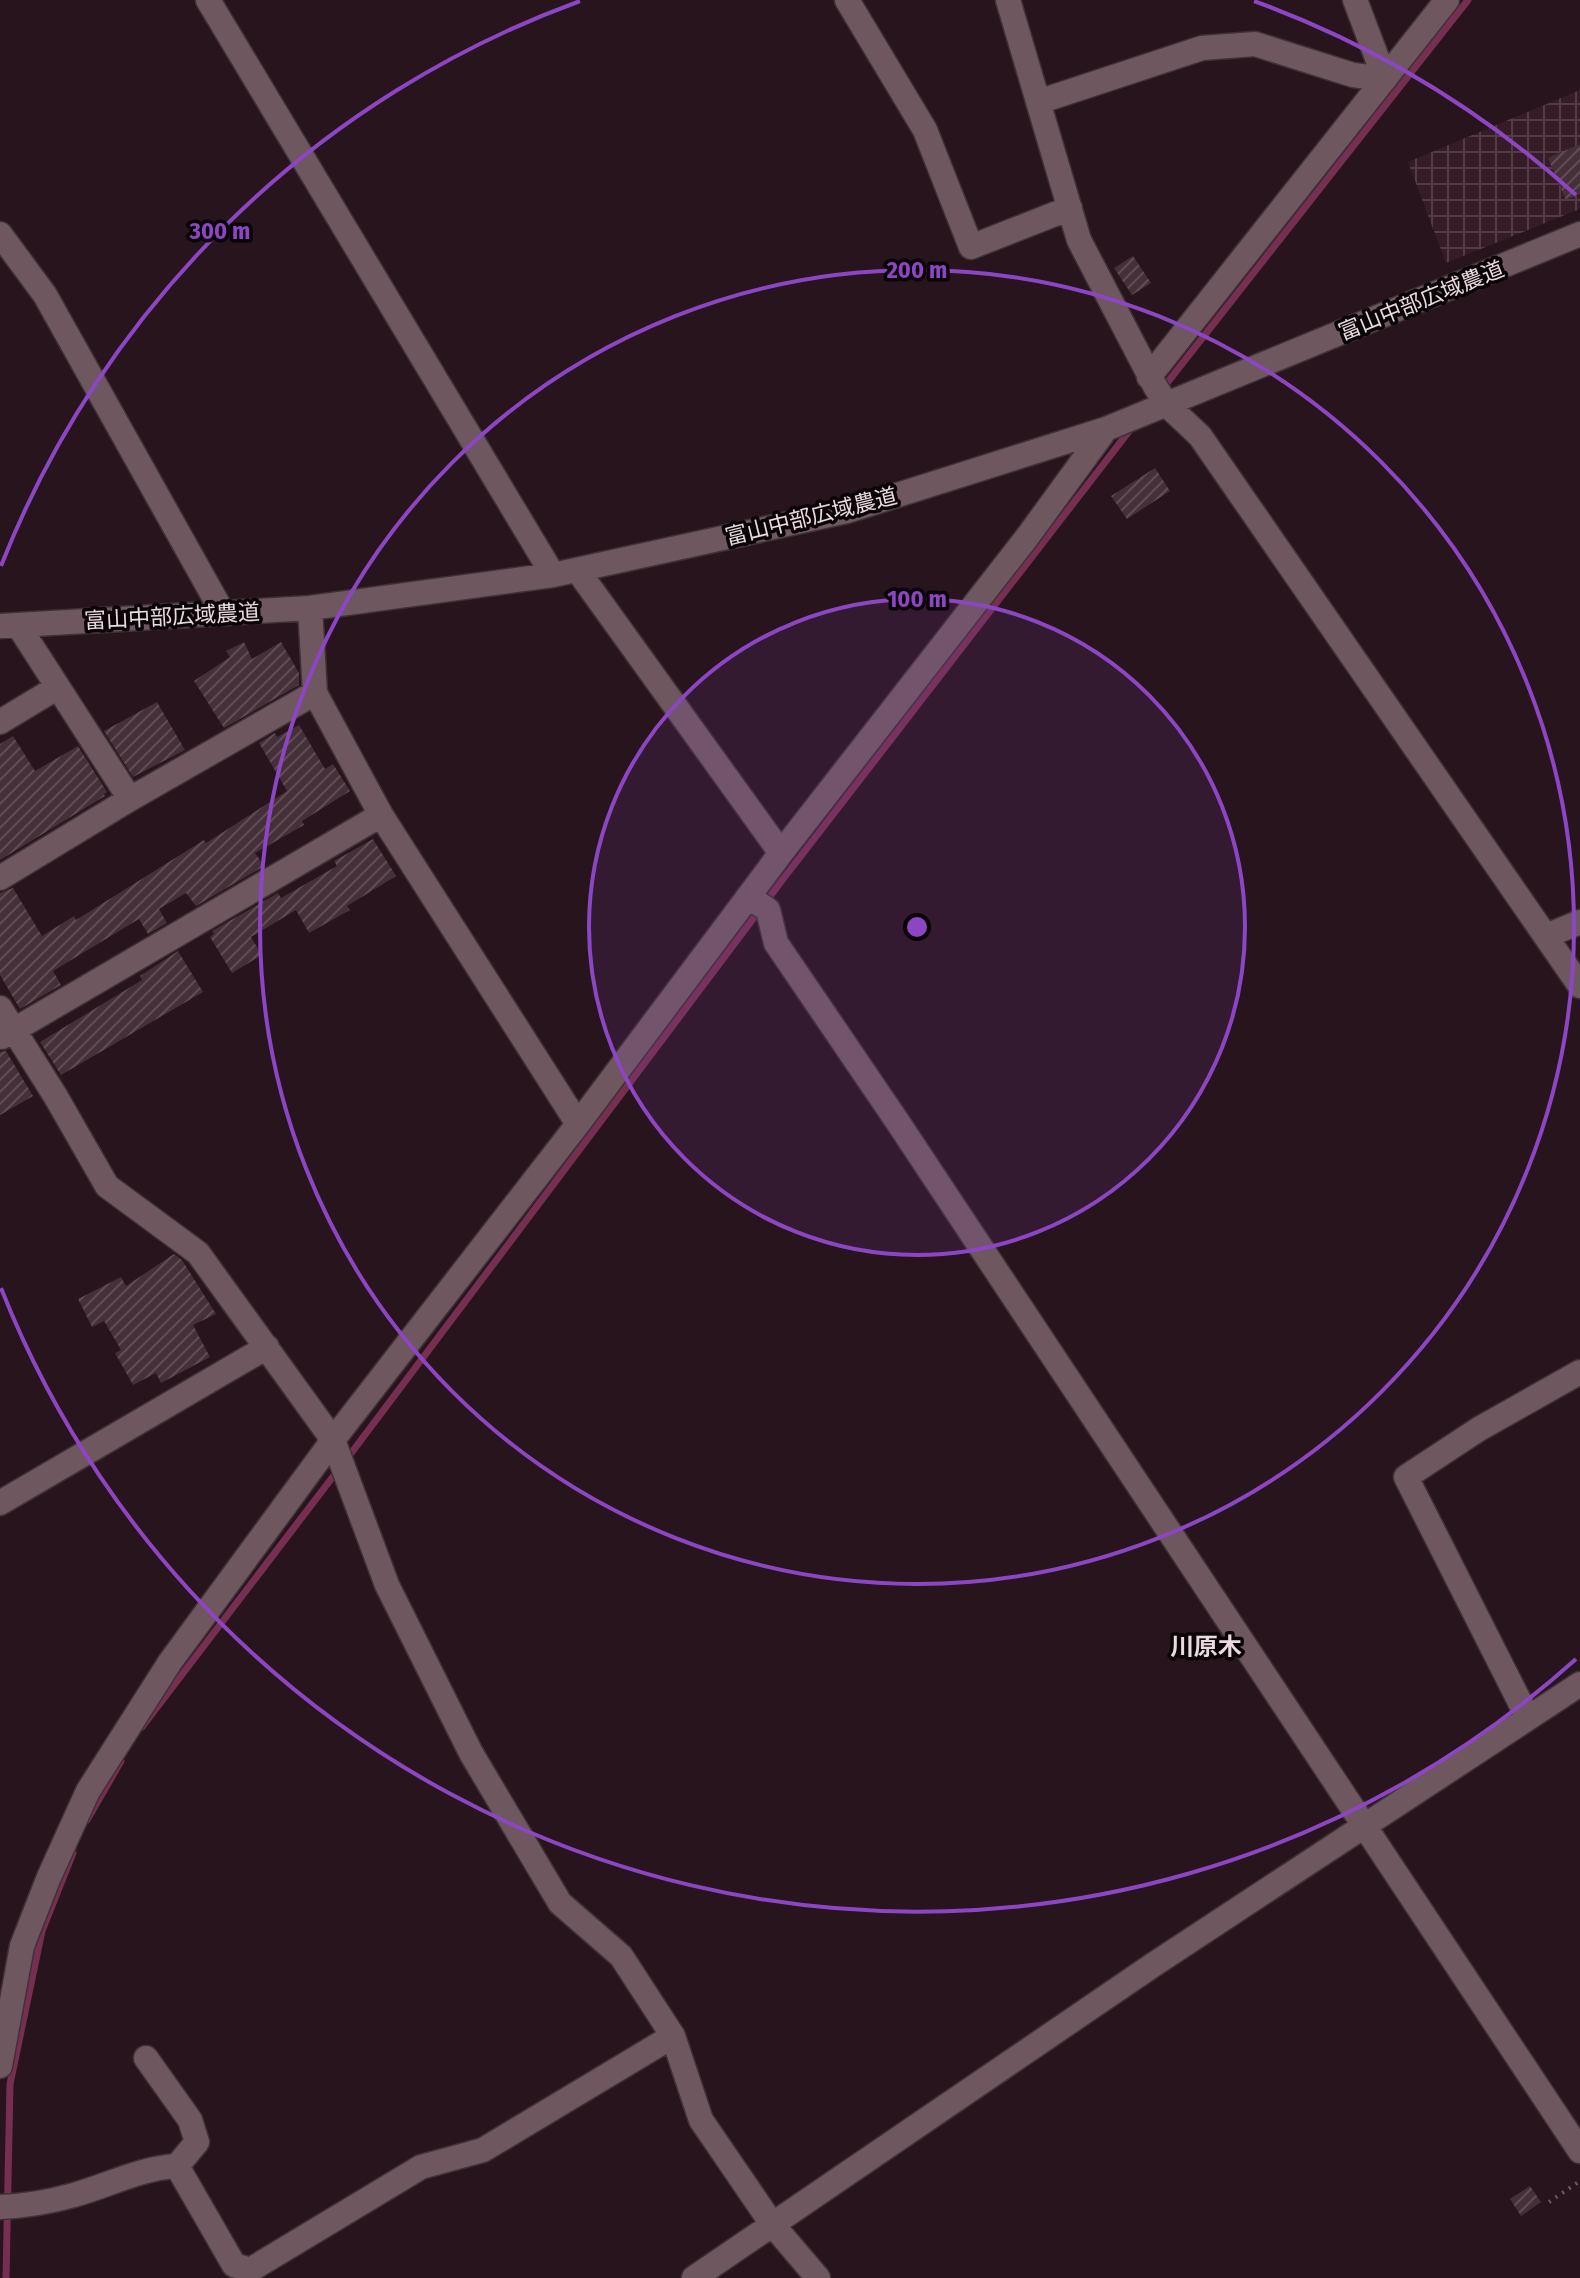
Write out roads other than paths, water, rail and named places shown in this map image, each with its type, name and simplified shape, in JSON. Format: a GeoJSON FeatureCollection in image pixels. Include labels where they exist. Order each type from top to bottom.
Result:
{"type":"FeatureCollection","features":[{"type":"Feature","properties":{"kind":"street"},"geometry":{"type":"LineString","coordinates":[[208,0],[553,575]]}},
{"type":"Feature","properties":{"kind":"street"},"geometry":{"type":"LineString","coordinates":[[847,0],[925,130],[971,247],[1070,208]]}},
{"type":"Feature","properties":{"kind":"street"},"geometry":{"type":"LineString","coordinates":[[1008,0],[1079,240],[1149,377],[1167,405],[1200,436],[1580,986]]}},
{"type":"Feature","properties":{"kind":"street"},"geometry":{"type":"LineString","coordinates":[[1355,0],[1385,79]]}},
{"type":"Feature","properties":{"kind":"street"},"geometry":{"type":"LineString","coordinates":[[1149,377],[1447,0]]}},
{"type":"Feature","properties":{"kind":"street"},"geometry":{"type":"LineString","coordinates":[[1038,102],[1202,48],[1255,44],[1353,75],[1385,79]]}},
{"type":"Feature","properties":{"kind":"street"},"geometry":{"type":"LineString","coordinates":[[0,234],[45,295],[223,613]]}},
{"type":"Feature","properties":{"kind":"street","name":"富山中部広域農道"},"geometry":{"type":"LineString","coordinates":[[9,625],[310,608],[553,575],[847,511],[1106,429],[1580,234]]}},
{"type":"Feature","properties":{"kind":"street"},"geometry":{"type":"LineString","coordinates":[[0,2066],[22,1946],[49,1877],[88,1791],[170,1662],[333,1440],[578,1124],[781,853],[1028,536],[1106,429]]}},
{"type":"Feature","properties":{"kind":"street"},"geometry":{"type":"LineString","coordinates":[[578,571],[781,853]]}},
{"type":"Feature","properties":{"kind":"street"},"geometry":{"type":"LineString","coordinates":[[310,608],[315,693],[381,815],[578,1124]]}},
{"type":"Feature","properties":{"kind":"street"},"geometry":{"type":"LineString","coordinates":[[9,625],[58,687],[130,799]]}},
{"type":"Feature","properties":{"kind":"street"},"geometry":{"type":"LineString","coordinates":[[0,722],[58,687]]}},
{"type":"Feature","properties":{"kind":"street"},"geometry":{"type":"LineString","coordinates":[[0,878],[315,693]]}},
{"type":"Feature","properties":{"kind":"street"},"geometry":{"type":"LineString","coordinates":[[6,1035],[381,815]]}},
{"type":"Feature","properties":{"kind":"street"},"geometry":{"type":"LineString","coordinates":[[749,897],[768,910],[776,943],[1580,2151]]}},
{"type":"Feature","properties":{"kind":"street"},"geometry":{"type":"LineString","coordinates":[[1546,936],[1580,922]]}},
{"type":"Feature","properties":{"kind":"street"},"geometry":{"type":"LineString","coordinates":[[0,1008],[6,1035],[56,1097],[107,1186],[198,1253],[333,1440],[387,1585],[471,1753],[560,1903],[621,1956],[673,2036],[701,2120],[772,2224],[818,2278]]}},
{"type":"Feature","properties":{"kind":"street"},"geometry":{"type":"LineString","coordinates":[[0,1503],[267,1347]]}},
{"type":"Feature","properties":{"kind":"street"},"geometry":{"type":"LineString","coordinates":[[1528,1718],[1406,1477],[1479,1429],[1580,1372]]}},
{"type":"Feature","properties":{"kind":"street"},"geometry":{"type":"LineString","coordinates":[[694,2278],[1364,1825],[1580,1684]]}},
{"type":"Feature","properties":{"kind":"street"},"geometry":{"type":"LineString","coordinates":[[177,2166],[234,2265],[250,2270],[421,2167],[483,2150],[673,2036]]}},
{"type":"Feature","properties":{"kind":"street"},"geometry":{"type":"LineString","coordinates":[[0,2207],[32,2205],[74,2195],[156,2167],[177,2166],[197,2142],[190,2120],[146,2058]]}},
{"type":"Feature","properties":{"kind":"waterway"},"geometry":{"type":"LineString","coordinates":[[1163,388],[1468,0]]}},
{"type":"Feature","properties":{"kind":"waterway"},"geometry":{"type":"LineString","coordinates":[[346,1460],[780,883],[1133,426]]}},
{"type":"Feature","properties":{"kind":"waterway"},"geometry":{"type":"LineString","coordinates":[[142,1727],[338,1470]]}},
{"type":"Feature","properties":{"kind":"waterway"},"geometry":{"type":"LineString","coordinates":[[87,1820],[121,1761]]}},
{"type":"Feature","properties":{"kind":"waterway"},"geometry":{"type":"LineString","coordinates":[[6,2278],[10,2084],[42,1931],[73,1853]]}},
{"type":"Feature","properties":{"kind":"district","name":"川原木"},"geometry":{"type":"Point","coordinates":[1206,1647]}}]}
